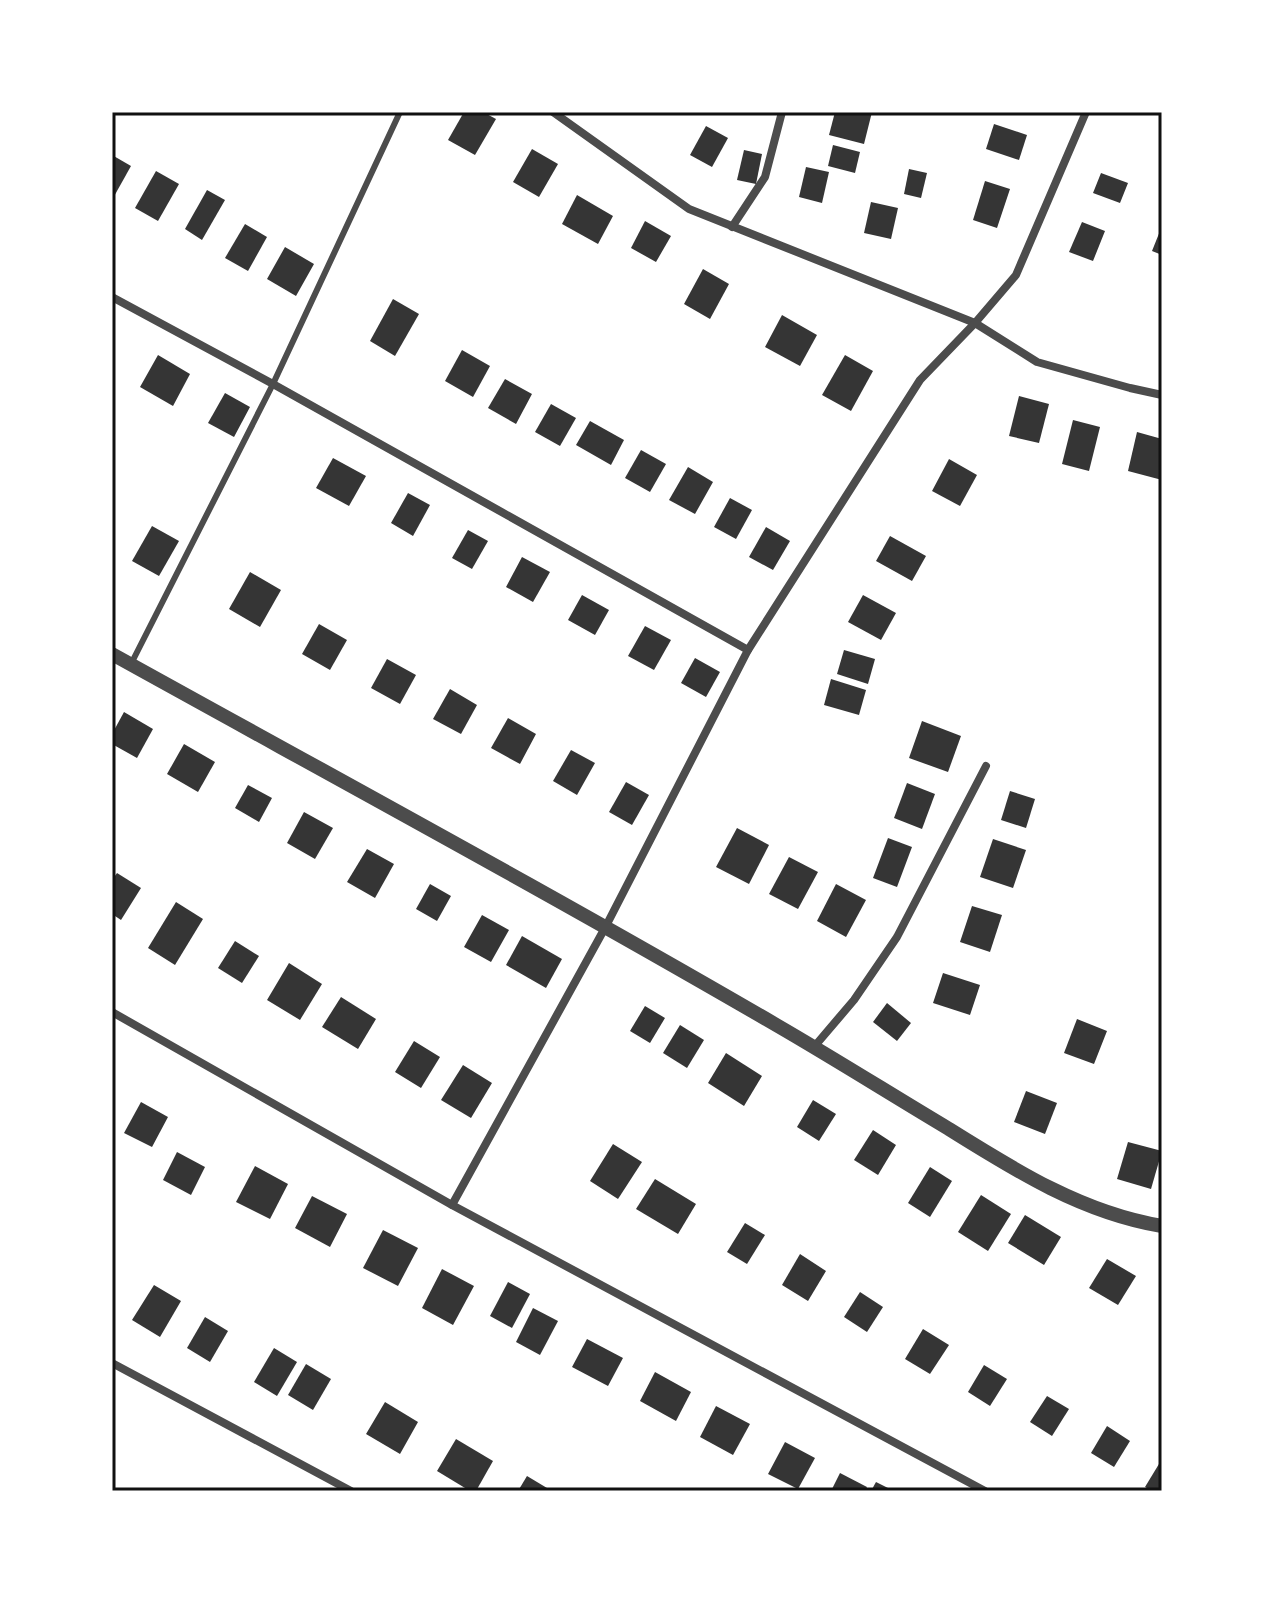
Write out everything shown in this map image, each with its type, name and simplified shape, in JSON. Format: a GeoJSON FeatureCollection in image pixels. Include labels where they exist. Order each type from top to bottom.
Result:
{"type":"FeatureCollection","features":[{"type":"Feature","properties":{"kind":"street"},"geometry":{"type":"LineString","coordinates":[[553,112],[689,209],[975,323],[1037,362],[1162,395]]}},
{"type":"Feature","properties":{"kind":"street"},"geometry":{"type":"LineString","coordinates":[[732,227],[765,177],[782,112]]}},
{"type":"Feature","properties":{"kind":"street"},"geometry":{"type":"LineString","coordinates":[[452,1205],[606,926],[748,650],[920,380],[1016,275],[1086,112]]}},
{"type":"Feature","properties":{"kind":"street"},"geometry":{"type":"LineString","coordinates":[[112,297],[748,650]]}},
{"type":"Feature","properties":{"kind":"street"},"geometry":{"type":"LineString","coordinates":[[112,654],[606,926],[814,1047],[1027,1178],[1084,1204],[1162,1226]]}},
{"type":"Feature","properties":{"kind":"street"},"geometry":{"type":"LineString","coordinates":[[814,1047],[854,1000],[897,937],[986,766]]}},
{"type":"Feature","properties":{"kind":"street"},"geometry":{"type":"LineString","coordinates":[[112,1012],[452,1205],[985,1491]]}},
{"type":"Feature","properties":{"kind":"street"},"geometry":{"type":"LineString","coordinates":[[112,1363],[351,1491]]}},
{"type":"Feature","properties":{"kind":"lane"},"geometry":{"type":"LineString","coordinates":[[131,664],[273,384],[400,112]]}},
{"type":"Feature","properties":{"kind":"building"},"geometry":{"type":"Polygon","coordinates":[[[464,112],[483,112],[496,119],[475,155],[448,140],[464,112]]]}},
{"type":"Feature","properties":{"kind":"building"},"geometry":{"type":"Polygon","coordinates":[[[835,112],[872,112],[864,144],[829,135],[835,112]]]}},
{"type":"Feature","properties":{"kind":"building"},"geometry":{"type":"Polygon","coordinates":[[[994,124],[1027,135],[1019,160],[986,149],[994,124]]]}},
{"type":"Feature","properties":{"kind":"building"},"geometry":{"type":"Polygon","coordinates":[[[706,126],[728,138],[712,167],[690,155],[706,126]]]}},
{"type":"Feature","properties":{"kind":"building"},"geometry":{"type":"Polygon","coordinates":[[[833,145],[860,152],[855,173],[828,166],[833,145]]]}},
{"type":"Feature","properties":{"kind":"building"},"geometry":{"type":"Polygon","coordinates":[[[532,149],[558,164],[539,197],[513,182],[532,149]]]}},
{"type":"Feature","properties":{"kind":"building"},"geometry":{"type":"Polygon","coordinates":[[[744,150],[762,154],[756,184],[737,180],[744,150]]]}},
{"type":"Feature","properties":{"kind":"building"},"geometry":{"type":"Polygon","coordinates":[[[112,155],[131,166],[112,200],[112,155]]]}},
{"type":"Feature","properties":{"kind":"building"},"geometry":{"type":"Polygon","coordinates":[[[806,167],[829,172],[822,203],[799,197],[806,167]]]}},
{"type":"Feature","properties":{"kind":"building"},"geometry":{"type":"Polygon","coordinates":[[[909,169],[927,173],[921,198],[904,194],[909,169]]]}},
{"type":"Feature","properties":{"kind":"building"},"geometry":{"type":"Polygon","coordinates":[[[156,171],[179,184],[158,221],[135,208],[156,171]]]}},
{"type":"Feature","properties":{"kind":"building"},"geometry":{"type":"Polygon","coordinates":[[[1101,173],[1128,183],[1120,203],[1093,193],[1101,173]]]}},
{"type":"Feature","properties":{"kind":"building"},"geometry":{"type":"Polygon","coordinates":[[[985,181],[1010,189],[997,228],[973,220],[985,181]]]}},
{"type":"Feature","properties":{"kind":"building"},"geometry":{"type":"Polygon","coordinates":[[[207,190],[225,200],[202,240],[185,229],[207,190]]]}},
{"type":"Feature","properties":{"kind":"building"},"geometry":{"type":"Polygon","coordinates":[[[577,195],[613,216],[598,244],[562,224],[577,195]]]}},
{"type":"Feature","properties":{"kind":"building"},"geometry":{"type":"Polygon","coordinates":[[[871,202],[898,208],[891,239],[864,233],[871,202]]]}},
{"type":"Feature","properties":{"kind":"building"},"geometry":{"type":"Polygon","coordinates":[[[645,221],[671,236],[656,262],[631,248],[645,221]]]}},
{"type":"Feature","properties":{"kind":"building"},"geometry":{"type":"Polygon","coordinates":[[[1082,222],[1105,231],[1093,261],[1069,252],[1082,222]]]}},
{"type":"Feature","properties":{"kind":"building"},"geometry":{"type":"Polygon","coordinates":[[[245,224],[267,237],[248,271],[225,258],[245,224]]]}},
{"type":"Feature","properties":{"kind":"building"},"geometry":{"type":"Polygon","coordinates":[[[1162,226],[1162,255],[1152,251],[1162,226]]]}},
{"type":"Feature","properties":{"kind":"building"},"geometry":{"type":"Polygon","coordinates":[[[285,247],[314,264],[296,296],[267,279],[285,247]]]}},
{"type":"Feature","properties":{"kind":"building"},"geometry":{"type":"Polygon","coordinates":[[[703,269],[729,284],[710,319],[684,304],[703,269]]]}},
{"type":"Feature","properties":{"kind":"building"},"geometry":{"type":"Polygon","coordinates":[[[393,299],[419,314],[395,356],[370,341],[393,299]]]}},
{"type":"Feature","properties":{"kind":"building"},"geometry":{"type":"Polygon","coordinates":[[[782,315],[817,335],[800,366],[765,347],[782,315]]]}},
{"type":"Feature","properties":{"kind":"building"},"geometry":{"type":"Polygon","coordinates":[[[462,350],[490,366],[473,397],[445,381],[462,350]]]}},
{"type":"Feature","properties":{"kind":"building"},"geometry":{"type":"Polygon","coordinates":[[[158,355],[190,374],[173,406],[140,387],[158,355]]]}},
{"type":"Feature","properties":{"kind":"building"},"geometry":{"type":"Polygon","coordinates":[[[845,355],[873,371],[851,411],[822,395],[845,355]]]}},
{"type":"Feature","properties":{"kind":"building"},"geometry":{"type":"Polygon","coordinates":[[[505,379],[532,394],[516,424],[488,408],[505,379]]]}},
{"type":"Feature","properties":{"kind":"building"},"geometry":{"type":"Polygon","coordinates":[[[225,393],[250,407],[234,437],[208,423],[225,393]]]}},
{"type":"Feature","properties":{"kind":"building"},"geometry":{"type":"Polygon","coordinates":[[[1019,396],[1049,404],[1039,443],[1009,436],[1019,396]]]}},
{"type":"Feature","properties":{"kind":"building"},"geometry":{"type":"Polygon","coordinates":[[[551,404],[576,418],[560,446],[535,432],[551,404]]]}},
{"type":"Feature","properties":{"kind":"building"},"geometry":{"type":"Polygon","coordinates":[[[1073,420],[1100,427],[1089,471],[1062,464],[1073,420]]]}},
{"type":"Feature","properties":{"kind":"building"},"geometry":{"type":"Polygon","coordinates":[[[590,421],[624,440],[611,465],[576,445],[590,421]]]}},
{"type":"Feature","properties":{"kind":"building"},"geometry":{"type":"Polygon","coordinates":[[[1137,432],[1162,439],[1162,480],[1128,471],[1137,432]]]}},
{"type":"Feature","properties":{"kind":"building"},"geometry":{"type":"Polygon","coordinates":[[[641,450],[666,464],[650,492],[625,478],[641,450]]]}},
{"type":"Feature","properties":{"kind":"building"},"geometry":{"type":"Polygon","coordinates":[[[333,458],[366,476],[349,506],[316,488],[333,458]]]}},
{"type":"Feature","properties":{"kind":"building"},"geometry":{"type":"Polygon","coordinates":[[[949,459],[977,475],[960,506],[932,491],[949,459]]]}},
{"type":"Feature","properties":{"kind":"building"},"geometry":{"type":"Polygon","coordinates":[[[688,467],[713,482],[695,514],[669,500],[688,467]]]}},
{"type":"Feature","properties":{"kind":"building"},"geometry":{"type":"Polygon","coordinates":[[[408,493],[430,505],[413,536],[391,523],[408,493]]]}},
{"type":"Feature","properties":{"kind":"building"},"geometry":{"type":"Polygon","coordinates":[[[730,498],[752,510],[736,539],[714,527],[730,498]]]}},
{"type":"Feature","properties":{"kind":"building"},"geometry":{"type":"Polygon","coordinates":[[[152,526],[179,541],[159,576],[132,561],[152,526]]]}},
{"type":"Feature","properties":{"kind":"building"},"geometry":{"type":"Polygon","coordinates":[[[766,527],[790,541],[773,570],[749,557],[766,527]]]}},
{"type":"Feature","properties":{"kind":"building"},"geometry":{"type":"Polygon","coordinates":[[[468,530],[488,541],[472,569],[452,558],[468,530]]]}},
{"type":"Feature","properties":{"kind":"building"},"geometry":{"type":"Polygon","coordinates":[[[890,536],[926,556],[912,581],[876,561],[890,536]]]}},
{"type":"Feature","properties":{"kind":"building"},"geometry":{"type":"Polygon","coordinates":[[[522,557],[550,572],[533,602],[506,587],[522,557]]]}},
{"type":"Feature","properties":{"kind":"building"},"geometry":{"type":"Polygon","coordinates":[[[250,572],[281,590],[260,627],[229,609],[250,572]]]}},
{"type":"Feature","properties":{"kind":"building"},"geometry":{"type":"Polygon","coordinates":[[[582,595],[609,610],[595,635],[568,620],[582,595]]]}},
{"type":"Feature","properties":{"kind":"building"},"geometry":{"type":"Polygon","coordinates":[[[863,595],[896,613],[881,640],[848,622],[863,595]]]}},
{"type":"Feature","properties":{"kind":"building"},"geometry":{"type":"Polygon","coordinates":[[[319,624],[347,640],[330,670],[302,654],[319,624]]]}},
{"type":"Feature","properties":{"kind":"building"},"geometry":{"type":"Polygon","coordinates":[[[645,626],[671,640],[654,670],[628,656],[645,626]]]}},
{"type":"Feature","properties":{"kind":"building"},"geometry":{"type":"Polygon","coordinates":[[[844,650],[875,659],[868,684],[837,674],[844,650]]]}},
{"type":"Feature","properties":{"kind":"building"},"geometry":{"type":"Polygon","coordinates":[[[695,658],[720,672],[706,697],[681,683],[695,658]]]}},
{"type":"Feature","properties":{"kind":"building"},"geometry":{"type":"Polygon","coordinates":[[[387,659],[416,675],[400,704],[371,688],[387,659]]]}},
{"type":"Feature","properties":{"kind":"building"},"geometry":{"type":"Polygon","coordinates":[[[831,679],[866,690],[859,715],[824,705],[831,679]]]}},
{"type":"Feature","properties":{"kind":"building"},"geometry":{"type":"Polygon","coordinates":[[[450,689],[477,705],[461,734],[433,719],[450,689]]]}},
{"type":"Feature","properties":{"kind":"building"},"geometry":{"type":"Polygon","coordinates":[[[124,712],[153,729],[137,758],[112,744],[112,734],[124,712]]]}},
{"type":"Feature","properties":{"kind":"building"},"geometry":{"type":"Polygon","coordinates":[[[508,718],[536,734],[520,764],[491,748],[508,718]]]}},
{"type":"Feature","properties":{"kind":"building"},"geometry":{"type":"Polygon","coordinates":[[[922,721],[961,736],[948,772],[909,758],[922,721]]]}},
{"type":"Feature","properties":{"kind":"building"},"geometry":{"type":"Polygon","coordinates":[[[184,744],[215,762],[198,792],[167,774],[184,744]]]}},
{"type":"Feature","properties":{"kind":"building"},"geometry":{"type":"Polygon","coordinates":[[[571,750],[595,763],[577,795],[553,781],[571,750]]]}},
{"type":"Feature","properties":{"kind":"building"},"geometry":{"type":"Polygon","coordinates":[[[626,782],[649,795],[632,825],[609,812],[626,782]]]}},
{"type":"Feature","properties":{"kind":"building"},"geometry":{"type":"Polygon","coordinates":[[[907,783],[935,794],[922,829],[894,818],[907,783]]]}},
{"type":"Feature","properties":{"kind":"building"},"geometry":{"type":"Polygon","coordinates":[[[248,785],[272,798],[259,822],[235,808],[248,785]]]}},
{"type":"Feature","properties":{"kind":"building"},"geometry":{"type":"Polygon","coordinates":[[[1010,791],[1035,799],[1026,828],[1001,820],[1010,791]]]}},
{"type":"Feature","properties":{"kind":"building"},"geometry":{"type":"Polygon","coordinates":[[[304,812],[333,828],[315,859],[287,843],[304,812]]]}},
{"type":"Feature","properties":{"kind":"building"},"geometry":{"type":"Polygon","coordinates":[[[737,828],[769,845],[749,884],[716,867],[737,828]]]}},
{"type":"Feature","properties":{"kind":"building"},"geometry":{"type":"Polygon","coordinates":[[[888,838],[912,847],[897,887],[873,878],[888,838]]]}},
{"type":"Feature","properties":{"kind":"building"},"geometry":{"type":"Polygon","coordinates":[[[993,839],[1026,850],[1013,888],[980,877],[993,839]]]}},
{"type":"Feature","properties":{"kind":"building"},"geometry":{"type":"Polygon","coordinates":[[[367,849],[394,864],[375,898],[347,882],[367,849]]]}},
{"type":"Feature","properties":{"kind":"building"},"geometry":{"type":"Polygon","coordinates":[[[789,857],[818,872],[798,909],[769,894],[789,857]]]}},
{"type":"Feature","properties":{"kind":"building"},"geometry":{"type":"Polygon","coordinates":[[[117,873],[141,888],[121,920],[112,914],[112,880],[117,873]]]}},
{"type":"Feature","properties":{"kind":"building"},"geometry":{"type":"Polygon","coordinates":[[[430,884],[451,896],[437,921],[416,909],[430,884]]]}},
{"type":"Feature","properties":{"kind":"building"},"geometry":{"type":"Polygon","coordinates":[[[836,884],[866,900],[846,937],[817,921],[836,884]]]}},
{"type":"Feature","properties":{"kind":"building"},"geometry":{"type":"Polygon","coordinates":[[[176,902],[203,919],[175,965],[148,948],[176,902]]]}},
{"type":"Feature","properties":{"kind":"building"},"geometry":{"type":"Polygon","coordinates":[[[972,906],[1002,915],[990,952],[960,942],[972,906]]]}},
{"type":"Feature","properties":{"kind":"building"},"geometry":{"type":"Polygon","coordinates":[[[482,915],[509,930],[491,962],[464,947],[482,915]]]}},
{"type":"Feature","properties":{"kind":"building"},"geometry":{"type":"Polygon","coordinates":[[[522,936],[562,959],[546,988],[506,965],[522,936]]]}},
{"type":"Feature","properties":{"kind":"building"},"geometry":{"type":"Polygon","coordinates":[[[235,941],[259,956],[242,983],[218,968],[235,941]]]}},
{"type":"Feature","properties":{"kind":"building"},"geometry":{"type":"Polygon","coordinates":[[[289,963],[322,984],[300,1020],[267,1000],[289,963]]]}},
{"type":"Feature","properties":{"kind":"building"},"geometry":{"type":"Polygon","coordinates":[[[943,973],[980,985],[970,1015],[933,1003],[943,973]]]}},
{"type":"Feature","properties":{"kind":"building"},"geometry":{"type":"Polygon","coordinates":[[[341,997],[376,1019],[358,1049],[322,1027],[341,997]]]}},
{"type":"Feature","properties":{"kind":"building"},"geometry":{"type":"Polygon","coordinates":[[[887,1003],[911,1023],[897,1041],[873,1022],[887,1003]]]}},
{"type":"Feature","properties":{"kind":"building"},"geometry":{"type":"Polygon","coordinates":[[[645,1006],[665,1018],[650,1043],[630,1031],[645,1006]]]}},
{"type":"Feature","properties":{"kind":"building"},"geometry":{"type":"Polygon","coordinates":[[[1077,1019],[1107,1031],[1094,1064],[1064,1053],[1077,1019]]]}},
{"type":"Feature","properties":{"kind":"building"},"geometry":{"type":"Polygon","coordinates":[[[680,1025],[704,1040],[687,1068],[663,1053],[680,1025]]]}},
{"type":"Feature","properties":{"kind":"building"},"geometry":{"type":"Polygon","coordinates":[[[414,1041],[440,1057],[421,1088],[395,1072],[414,1041]]]}},
{"type":"Feature","properties":{"kind":"building"},"geometry":{"type":"Polygon","coordinates":[[[726,1053],[762,1076],[744,1106],[708,1083],[726,1053]]]}},
{"type":"Feature","properties":{"kind":"building"},"geometry":{"type":"Polygon","coordinates":[[[463,1065],[492,1083],[471,1118],[441,1100],[463,1065]]]}},
{"type":"Feature","properties":{"kind":"building"},"geometry":{"type":"Polygon","coordinates":[[[1026,1091],[1057,1103],[1045,1134],[1014,1122],[1026,1091]]]}},
{"type":"Feature","properties":{"kind":"building"},"geometry":{"type":"Polygon","coordinates":[[[813,1100],[836,1114],[819,1141],[797,1127],[813,1100]]]}},
{"type":"Feature","properties":{"kind":"building"},"geometry":{"type":"Polygon","coordinates":[[[141,1102],[168,1117],[152,1147],[124,1133],[141,1102]]]}},
{"type":"Feature","properties":{"kind":"building"},"geometry":{"type":"Polygon","coordinates":[[[873,1130],[896,1145],[878,1175],[854,1160],[873,1130]]]}},
{"type":"Feature","properties":{"kind":"building"},"geometry":{"type":"Polygon","coordinates":[[[1128,1142],[1162,1151],[1151,1189],[1117,1179],[1128,1142]]]}},
{"type":"Feature","properties":{"kind":"building"},"geometry":{"type":"Polygon","coordinates":[[[613,1144],[642,1162],[618,1199],[590,1181],[613,1144]]]}},
{"type":"Feature","properties":{"kind":"building"},"geometry":{"type":"Polygon","coordinates":[[[177,1152],[205,1167],[191,1195],[163,1180],[177,1152]]]}},
{"type":"Feature","properties":{"kind":"building"},"geometry":{"type":"Polygon","coordinates":[[[255,1166],[288,1184],[270,1219],[236,1202],[255,1166]]]}},
{"type":"Feature","properties":{"kind":"building"},"geometry":{"type":"Polygon","coordinates":[[[930,1167],[952,1181],[930,1217],[908,1203],[930,1167]]]}},
{"type":"Feature","properties":{"kind":"building"},"geometry":{"type":"Polygon","coordinates":[[[655,1179],[696,1204],[678,1234],[636,1209],[655,1179]]]}},
{"type":"Feature","properties":{"kind":"building"},"geometry":{"type":"Polygon","coordinates":[[[981,1195],[1011,1214],[988,1251],[958,1232],[981,1195]]]}},
{"type":"Feature","properties":{"kind":"building"},"geometry":{"type":"Polygon","coordinates":[[[312,1196],[347,1214],[330,1247],[295,1228],[312,1196]]]}},
{"type":"Feature","properties":{"kind":"building"},"geometry":{"type":"Polygon","coordinates":[[[1025,1215],[1061,1237],[1044,1265],[1008,1243],[1025,1215]]]}},
{"type":"Feature","properties":{"kind":"building"},"geometry":{"type":"Polygon","coordinates":[[[745,1223],[765,1235],[747,1264],[727,1252],[745,1223]]]}},
{"type":"Feature","properties":{"kind":"building"},"geometry":{"type":"Polygon","coordinates":[[[383,1230],[418,1248],[398,1286],[363,1268],[383,1230]]]}},
{"type":"Feature","properties":{"kind":"building"},"geometry":{"type":"Polygon","coordinates":[[[800,1254],[826,1271],[808,1301],[782,1285],[800,1254]]]}},
{"type":"Feature","properties":{"kind":"building"},"geometry":{"type":"Polygon","coordinates":[[[1107,1259],[1136,1276],[1118,1305],[1089,1288],[1107,1259]]]}},
{"type":"Feature","properties":{"kind":"building"},"geometry":{"type":"Polygon","coordinates":[[[442,1269],[474,1286],[453,1325],[422,1308],[442,1269]]]}},
{"type":"Feature","properties":{"kind":"building"},"geometry":{"type":"Polygon","coordinates":[[[508,1282],[530,1294],[512,1328],[490,1316],[508,1282]]]}},
{"type":"Feature","properties":{"kind":"building"},"geometry":{"type":"Polygon","coordinates":[[[154,1285],[181,1301],[160,1337],[132,1320],[154,1285]]]}},
{"type":"Feature","properties":{"kind":"building"},"geometry":{"type":"Polygon","coordinates":[[[860,1292],[883,1307],[867,1332],[844,1317],[860,1292]]]}},
{"type":"Feature","properties":{"kind":"building"},"geometry":{"type":"Polygon","coordinates":[[[533,1308],[558,1321],[540,1355],[516,1342],[533,1308]]]}},
{"type":"Feature","properties":{"kind":"building"},"geometry":{"type":"Polygon","coordinates":[[[205,1317],[228,1331],[210,1362],[187,1348],[205,1317]]]}},
{"type":"Feature","properties":{"kind":"building"},"geometry":{"type":"Polygon","coordinates":[[[923,1329],[949,1345],[930,1374],[905,1359],[923,1329]]]}},
{"type":"Feature","properties":{"kind":"building"},"geometry":{"type":"Polygon","coordinates":[[[587,1339],[623,1358],[608,1386],[572,1367],[587,1339]]]}},
{"type":"Feature","properties":{"kind":"building"},"geometry":{"type":"Polygon","coordinates":[[[274,1348],[297,1362],[277,1396],[254,1382],[274,1348]]]}},
{"type":"Feature","properties":{"kind":"building"},"geometry":{"type":"Polygon","coordinates":[[[306,1364],[331,1379],[313,1410],[288,1395],[306,1364]]]}},
{"type":"Feature","properties":{"kind":"building"},"geometry":{"type":"Polygon","coordinates":[[[984,1365],[1007,1379],[990,1406],[968,1392],[984,1365]]]}},
{"type":"Feature","properties":{"kind":"building"},"geometry":{"type":"Polygon","coordinates":[[[655,1372],[691,1392],[676,1421],[640,1401],[655,1372]]]}},
{"type":"Feature","properties":{"kind":"building"},"geometry":{"type":"Polygon","coordinates":[[[1047,1396],[1069,1409],[1052,1436],[1030,1422],[1047,1396]]]}},
{"type":"Feature","properties":{"kind":"building"},"geometry":{"type":"Polygon","coordinates":[[[385,1402],[418,1422],[400,1454],[366,1434],[385,1402]]]}},
{"type":"Feature","properties":{"kind":"building"},"geometry":{"type":"Polygon","coordinates":[[[716,1406],[750,1424],[733,1455],[700,1437],[716,1406]]]}},
{"type":"Feature","properties":{"kind":"building"},"geometry":{"type":"Polygon","coordinates":[[[1107,1426],[1130,1441],[1114,1467],[1091,1453],[1107,1426]]]}},
{"type":"Feature","properties":{"kind":"building"},"geometry":{"type":"Polygon","coordinates":[[[456,1439],[493,1461],[476,1491],[470,1491],[437,1471],[456,1439]]]}},
{"type":"Feature","properties":{"kind":"building"},"geometry":{"type":"Polygon","coordinates":[[[785,1442],[815,1458],[798,1489],[768,1474],[785,1442]]]}},
{"type":"Feature","properties":{"kind":"building"},"geometry":{"type":"Polygon","coordinates":[[[1162,1459],[1162,1491],[1152,1491],[1145,1487],[1162,1459]]]}},
{"type":"Feature","properties":{"kind":"building"},"geometry":{"type":"Polygon","coordinates":[[[840,1473],[867,1487],[865,1491],[831,1491],[840,1473]]]}},
{"type":"Feature","properties":{"kind":"building"},"geometry":{"type":"Polygon","coordinates":[[[527,1476],[552,1491],[518,1491],[527,1476]]]}},
{"type":"Feature","properties":{"kind":"building"},"geometry":{"type":"Polygon","coordinates":[[[876,1482],[894,1491],[871,1491],[876,1482]]]}}]}
